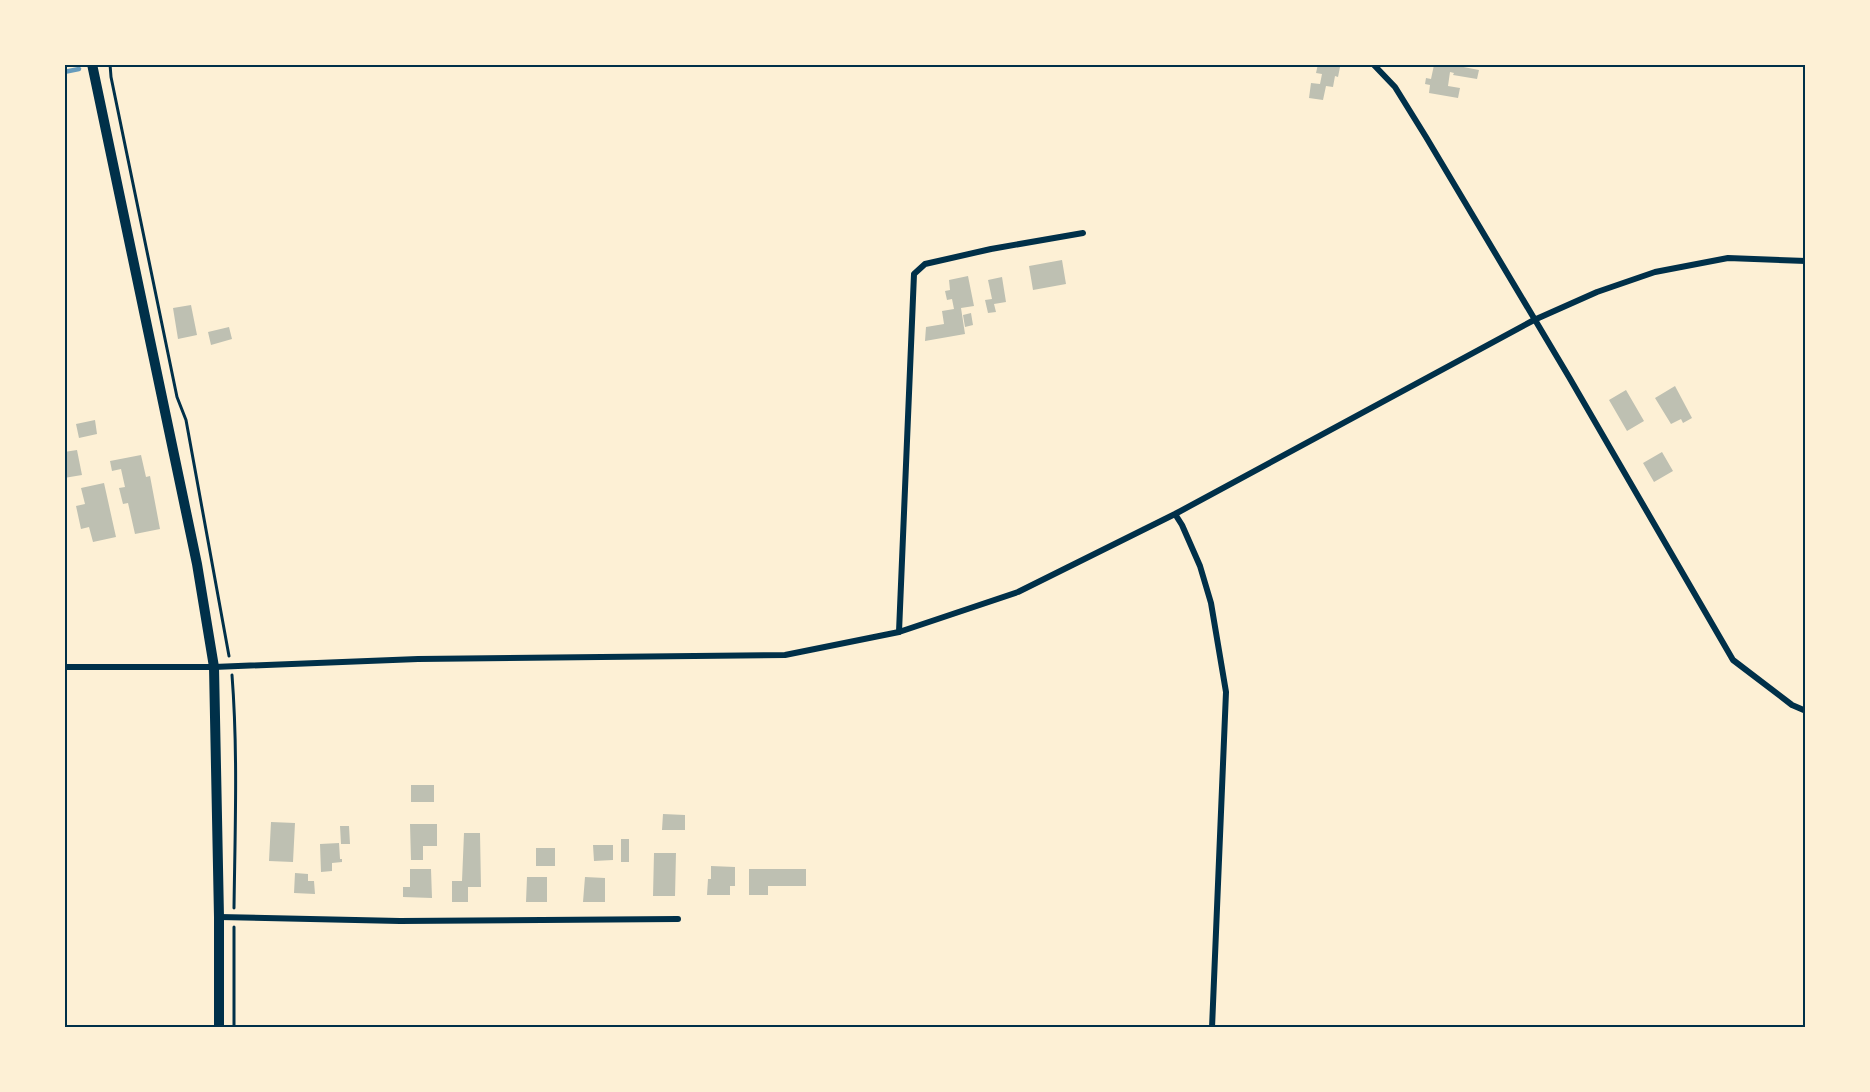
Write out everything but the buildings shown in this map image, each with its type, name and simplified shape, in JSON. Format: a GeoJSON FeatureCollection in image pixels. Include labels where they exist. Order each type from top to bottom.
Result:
{"type":"FeatureCollection","features":[{"type":"Feature","properties":{"kind":"street"},"geometry":{"type":"LineString","coordinates":[[93,64],[197,564],[214,667],[219,1028]]}},
{"type":"Feature","properties":{"kind":"street"},"geometry":{"type":"LineString","coordinates":[[1373,64],[1395,87],[1733,660],[1792,705],[1806,711]]}},
{"type":"Feature","properties":{"kind":"street"},"geometry":{"type":"LineString","coordinates":[[899,632],[914,274],[925,264],[991,249],[1083,233]]}},
{"type":"Feature","properties":{"kind":"street"},"geometry":{"type":"LineString","coordinates":[[64,667],[214,667],[418,659],[785,656],[899,632],[1018,592],[1175,514],[1534,320],[1597,292],[1655,272],[1728,258],[1806,261]]}},
{"type":"Feature","properties":{"kind":"street"},"geometry":{"type":"LineString","coordinates":[[1175,514],[1200,567],[1211,603],[1226,692],[1212,1028]]}},
{"type":"Feature","properties":{"kind":"street"},"geometry":{"type":"LineString","coordinates":[[219,917],[400,921],[678,919]]}},
{"type":"Feature","properties":{"kind":"waterway"},"geometry":{"type":"LineString","coordinates":[[64,72],[79,69]]}}]}
